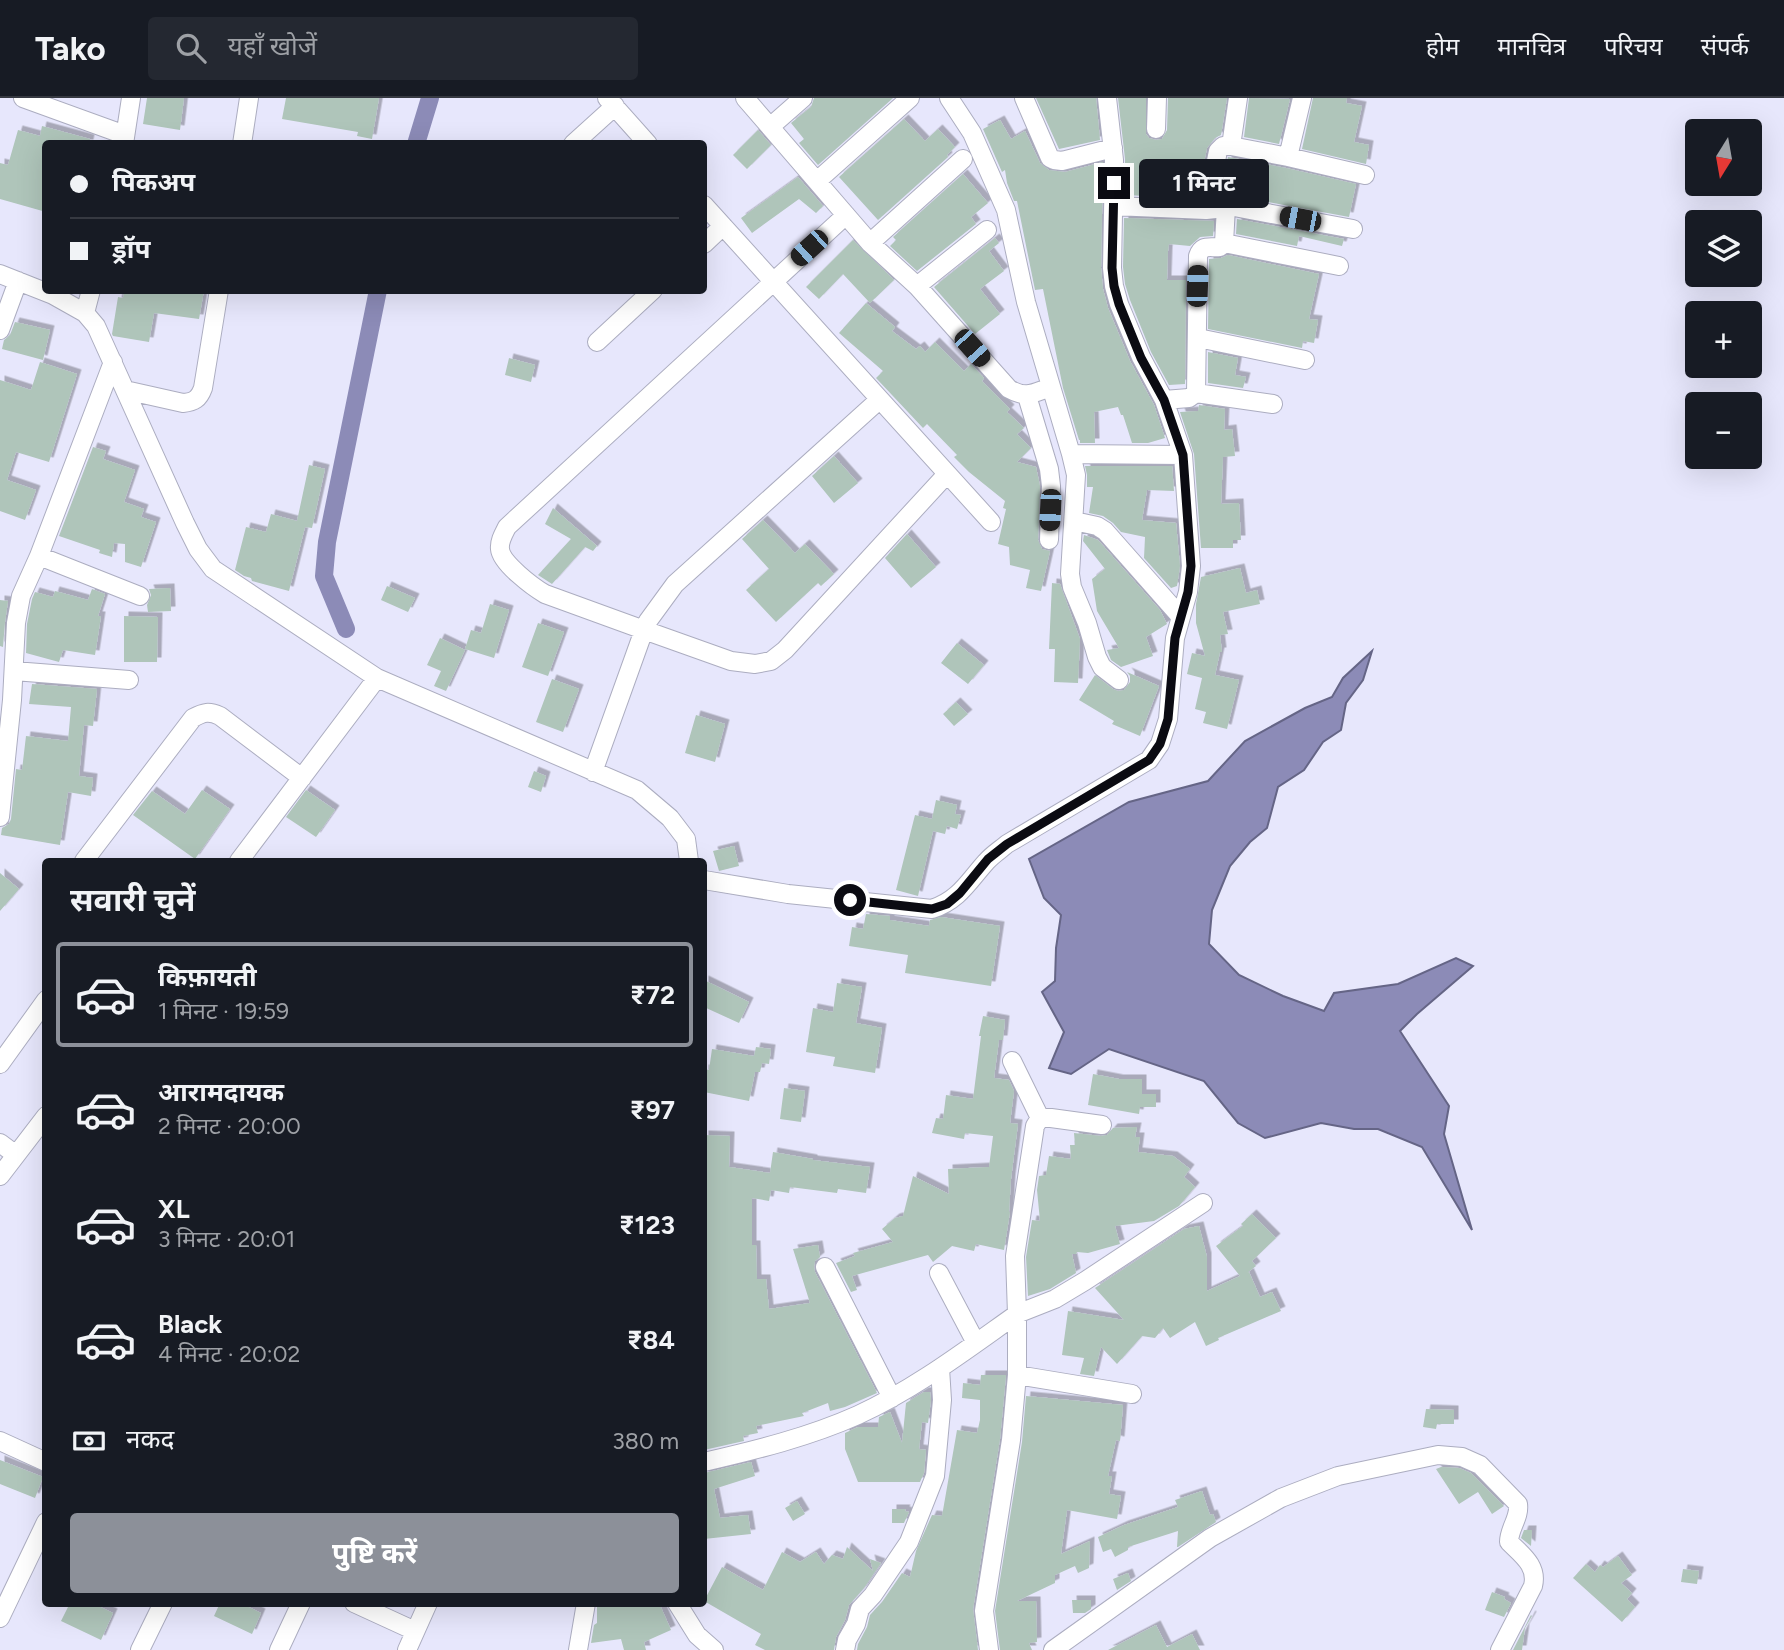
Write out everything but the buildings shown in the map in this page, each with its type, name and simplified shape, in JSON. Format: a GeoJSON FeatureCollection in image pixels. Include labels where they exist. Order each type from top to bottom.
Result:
{"type":"FeatureCollection","features":[{"type":"Feature","properties":{"kind":"street"},"geometry":{"type":"LineString","coordinates":[[23,98],[124,139],[131,98]]}},
{"type":"Feature","properties":{"kind":"street"},"geometry":{"type":"LineString","coordinates":[[247,140],[249,98]]}},
{"type":"Feature","properties":{"kind":"street"},"geometry":{"type":"LineString","coordinates":[[745,98],[870,243],[917,286],[1009,390],[1027,396],[1051,387]]}},
{"type":"Feature","properties":{"kind":"street"},"geometry":{"type":"LineString","coordinates":[[770,127],[803,98]]}},
{"type":"Feature","properties":{"kind":"street"},"geometry":{"type":"LineString","coordinates":[[817,181],[910,98]]}},
{"type":"Feature","properties":{"kind":"street"},"geometry":{"type":"LineString","coordinates":[[949,98],[972,133],[1006,210],[1026,302],[1076,475],[1070,574],[1072,587],[1102,667],[1119,680]]}},
{"type":"Feature","properties":{"kind":"street"},"geometry":{"type":"LineString","coordinates":[[1024,98],[1050,158],[1062,161],[1113,148]]}},
{"type":"Feature","properties":{"kind":"street"},"geometry":{"type":"LineString","coordinates":[[707,880],[788,894],[932,909],[947,904],[960,893],[988,859],[1007,844],[1149,760],[1160,744],[1168,719],[1175,638],[1188,592],[1191,566],[1183,455],[1164,400],[1141,358],[1114,286],[1113,148],[1107,98]]}},
{"type":"Feature","properties":{"kind":"street"},"geometry":{"type":"LineString","coordinates":[[1156,129],[1157,98]]}},
{"type":"Feature","properties":{"kind":"street"},"geometry":{"type":"LineString","coordinates":[[1231,146],[1238,98]]}},
{"type":"Feature","properties":{"kind":"street"},"geometry":{"type":"LineString","coordinates":[[1288,157],[1302,98]]}},
{"type":"Feature","properties":{"kind":"street"},"geometry":{"type":"LineString","coordinates":[[577,140],[611,102],[645,140]]}},
{"type":"Feature","properties":{"kind":"street"},"geometry":{"type":"LineString","coordinates":[[1206,210],[1216,156],[1223,146],[1288,157],[1365,175]]}},
{"type":"Feature","properties":{"kind":"street"},"geometry":{"type":"LineString","coordinates":[[870,243],[963,159]]}},
{"type":"Feature","properties":{"kind":"street"},"geometry":{"type":"LineString","coordinates":[[1114,206],[1206,210],[1247,208],[1353,229]]}},
{"type":"Feature","properties":{"kind":"street"},"geometry":{"type":"LineString","coordinates":[[1196,393],[1198,256],[1200,250],[1205,247],[1220,247],[1224,243],[1226,207]]}},
{"type":"Feature","properties":{"kind":"street"},"geometry":{"type":"LineString","coordinates":[[707,208],[991,522]]}},
{"type":"Feature","properties":{"kind":"street"},"geometry":{"type":"LineString","coordinates":[[846,215],[507,527],[499,550],[504,559],[532,586],[553,598],[732,661],[755,664],[771,661],[785,650],[947,474]]}},
{"type":"Feature","properties":{"kind":"street"},"geometry":{"type":"LineString","coordinates":[[707,241],[723,226]]}},
{"type":"Feature","properties":{"kind":"street"},"geometry":{"type":"LineString","coordinates":[[917,286],[987,230]]}},
{"type":"Feature","properties":{"kind":"street"},"geometry":{"type":"LineString","coordinates":[[1224,243],[1339,266]]}},
{"type":"Feature","properties":{"kind":"street"},"geometry":{"type":"LineString","coordinates":[[0,274],[42,291]]}},
{"type":"Feature","properties":{"kind":"street"},"geometry":{"type":"LineString","coordinates":[[0,330],[18,281]]}},
{"type":"Feature","properties":{"kind":"street"},"geometry":{"type":"LineString","coordinates":[[50,294],[85,313],[96,326],[189,532],[213,569],[377,678],[637,790],[670,818],[686,839],[688,858]]}},
{"type":"Feature","properties":{"kind":"street"},"geometry":{"type":"LineString","coordinates":[[85,313],[90,294]]}},
{"type":"Feature","properties":{"kind":"street"},"geometry":{"type":"LineString","coordinates":[[125,390],[183,403],[192,402],[199,397],[203,388],[218,294]]}},
{"type":"Feature","properties":{"kind":"street"},"geometry":{"type":"LineString","coordinates":[[597,342],[649,294]]}},
{"type":"Feature","properties":{"kind":"street"},"geometry":{"type":"LineString","coordinates":[[1198,338],[1305,360]]}},
{"type":"Feature","properties":{"kind":"street"},"geometry":{"type":"LineString","coordinates":[[0,817],[6,700],[14,671],[16,623],[21,596],[39,556],[113,362]]}},
{"type":"Feature","properties":{"kind":"street"},"geometry":{"type":"LineString","coordinates":[[1164,400],[1189,397],[1196,393],[1273,404]]}},
{"type":"Feature","properties":{"kind":"street"},"geometry":{"type":"LineString","coordinates":[[1027,396],[1049,469],[1049,540]]}},
{"type":"Feature","properties":{"kind":"street"},"geometry":{"type":"LineString","coordinates":[[593,772],[644,630],[676,584],[879,400]]}},
{"type":"Feature","properties":{"kind":"street"},"geometry":{"type":"LineString","coordinates":[[1071,454],[1183,455]]}},
{"type":"Feature","properties":{"kind":"street"},"geometry":{"type":"LineString","coordinates":[[1073,521],[1105,531],[1180,616]]}},
{"type":"Feature","properties":{"kind":"street"},"geometry":{"type":"LineString","coordinates":[[39,556],[140,596]]}},
{"type":"Feature","properties":{"kind":"street"},"geometry":{"type":"LineString","coordinates":[[14,671],[129,680]]}},
{"type":"Feature","properties":{"kind":"street"},"geometry":{"type":"LineString","coordinates":[[241,858],[377,678]]}},
{"type":"Feature","properties":{"kind":"street"},"geometry":{"type":"LineString","coordinates":[[86,858],[193,718],[203,712],[220,716],[302,778]]}},
{"type":"Feature","properties":{"kind":"street"},"geometry":{"type":"LineString","coordinates":[[0,1064],[42,1006]]}},
{"type":"Feature","properties":{"kind":"street"},"geometry":{"type":"LineString","coordinates":[[1012,1061],[1040,1118]]}},
{"type":"Feature","properties":{"kind":"street"},"geometry":{"type":"LineString","coordinates":[[1040,1118],[1102,1125]]}},
{"type":"Feature","properties":{"kind":"street"},"geometry":{"type":"LineString","coordinates":[[989,1650],[984,1611],[1011,1440],[1017,1375],[1015,1256],[1035,1126],[1040,1118]]}},
{"type":"Feature","properties":{"kind":"street"},"geometry":{"type":"LineString","coordinates":[[0,1176],[42,1121]]}},
{"type":"Feature","properties":{"kind":"street"},"geometry":{"type":"LineString","coordinates":[[0,1143],[16,1155]]}},
{"type":"Feature","properties":{"kind":"street"},"geometry":{"type":"LineString","coordinates":[[707,1461],[831,1426],[892,1398],[1017,1314],[1055,1298],[1085,1281],[1203,1203]]}},
{"type":"Feature","properties":{"kind":"street"},"geometry":{"type":"LineString","coordinates":[[825,1267],[892,1398]]}},
{"type":"Feature","properties":{"kind":"street"},"geometry":{"type":"LineString","coordinates":[[939,1273],[976,1343]]}},
{"type":"Feature","properties":{"kind":"street"},"geometry":{"type":"LineString","coordinates":[[845,1650],[860,1609],[873,1595],[908,1542],[935,1476],[943,1400],[940,1368]]}},
{"type":"Feature","properties":{"kind":"street"},"geometry":{"type":"LineString","coordinates":[[1017,1375],[1132,1394]]}},
{"type":"Feature","properties":{"kind":"street"},"geometry":{"type":"LineString","coordinates":[[0,1441],[42,1460]]}},
{"type":"Feature","properties":{"kind":"street"},"geometry":{"type":"LineString","coordinates":[[1052,1650],[1210,1538],[1281,1498],[1338,1476],[1438,1455],[1462,1457],[1480,1465],[1518,1504],[1519,1511],[1509,1535],[1509,1542],[1530,1563],[1535,1578],[1500,1650]]}},
{"type":"Feature","properties":{"kind":"street"},"geometry":{"type":"LineString","coordinates":[[0,1618],[42,1530]]}},
{"type":"Feature","properties":{"kind":"street"},"geometry":{"type":"LineString","coordinates":[[140,1650],[161,1607]]}},
{"type":"Feature","properties":{"kind":"street"},"geometry":{"type":"LineString","coordinates":[[279,1650],[299,1607]]}},
{"type":"Feature","properties":{"kind":"street"},"geometry":{"type":"LineString","coordinates":[[363,1607],[415,1631]]}},
{"type":"Feature","properties":{"kind":"street"},"geometry":{"type":"LineString","coordinates":[[407,1650],[426,1607]]}},
{"type":"Feature","properties":{"kind":"street"},"geometry":{"type":"LineString","coordinates":[[578,1650],[585,1607]]}},
{"type":"Feature","properties":{"kind":"street"},"geometry":{"type":"LineString","coordinates":[[680,1607],[697,1635],[714,1650]]}},
{"type":"Feature","properties":{"kind":"water"},"geometry":{"type":"Polygon","coordinates":[[[1372,651],[1363,680],[1346,703],[1341,730],[1323,742],[1304,770],[1278,787],[1267,828],[1250,842],[1230,866],[1212,910],[1209,944],[1239,975],[1283,996],[1324,1011],[1334,993],[1398,984],[1456,958],[1473,966],[1400,1031],[1449,1106],[1444,1134],[1472,1230],[1422,1147],[1378,1129],[1354,1129],[1321,1123],[1265,1138],[1238,1123],[1204,1081],[1109,1049],[1071,1074],[1049,1068],[1064,1032],[1042,992],[1055,981],[1061,915],[1044,898],[1029,859],[1129,802],[1208,781],[1245,741],[1305,708],[1332,697],[1343,678],[1372,651]]]}},
{"type":"Feature","properties":{"kind":"waterway"},"geometry":{"type":"LineString","coordinates":[[417,140],[430,98]]}},
{"type":"Feature","properties":{"kind":"waterway"},"geometry":{"type":"LineString","coordinates":[[346,629],[324,576],[327,542],[377,294]]}},
{"type":"Feature","properties":{"kind":"route"},"geometry":{"type":"LineString","coordinates":[[850,900],[932,909],[947,904],[960,893],[988,859],[1007,844],[1149,760],[1160,744],[1168,719],[1175,638],[1190,581],[1183,455],[1164,400],[1141,358],[1114,286],[1114,183]]}}]}
